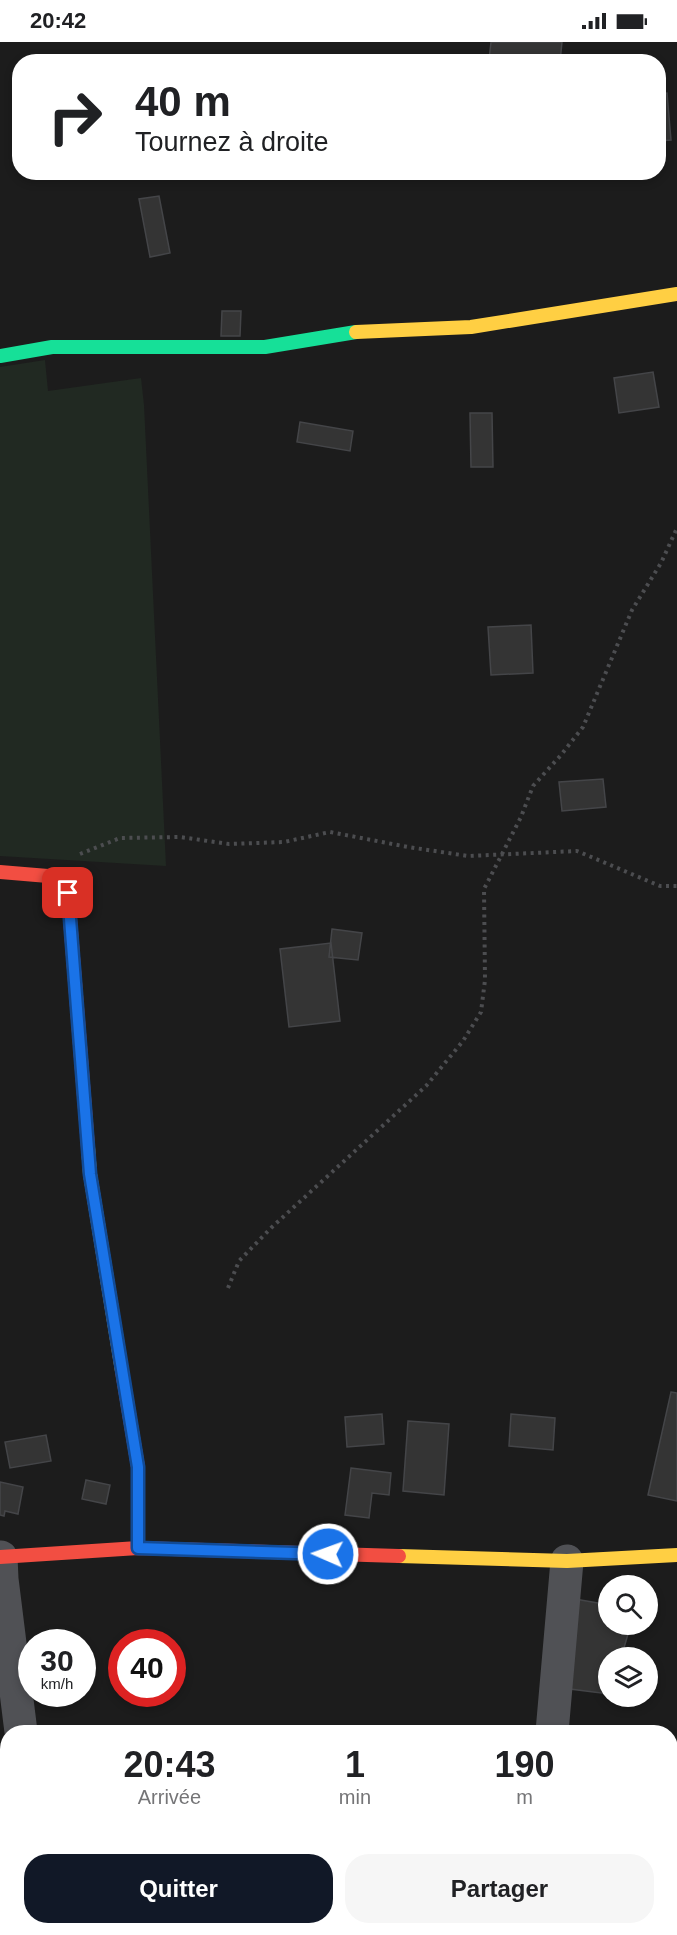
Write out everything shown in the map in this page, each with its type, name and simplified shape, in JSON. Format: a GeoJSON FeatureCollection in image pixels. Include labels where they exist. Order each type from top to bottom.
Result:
{"type":"FeatureCollection","features":[{"type":"Feature","properties":{"kind":"street"},"geometry":{"type":"LineString","coordinates":[[0,356],[52,347],[265,346],[362,331],[471,327],[677,294]]}},
{"type":"Feature","properties":{"kind":"street"},"geometry":{"type":"LineString","coordinates":[[0,873],[48,876],[63,880],[68,893],[90,1174],[138,1467],[138,1548]]}},
{"type":"Feature","properties":{"kind":"street"},"geometry":{"type":"LineString","coordinates":[[20,1725],[0,1557],[138,1548],[567,1561],[677,1555]]}},
{"type":"Feature","properties":{"kind":"street"},"geometry":{"type":"LineString","coordinates":[[553,1725],[567,1561]]}},
{"type":"Feature","properties":{"kind":"path"},"geometry":{"type":"LineString","coordinates":[[228,1288],[239,1261],[311,1189],[355,1153],[426,1086],[463,1041],[480,1012],[485,980],[484,889],[533,786],[583,727],[632,610],[661,564],[677,528]]}},
{"type":"Feature","properties":{"kind":"path"},"geometry":{"type":"LineString","coordinates":[[63,880],[72,858],[120,838],[180,837],[229,844],[284,842],[330,832],[468,856],[577,851],[660,886],[677,886]]}},
{"type":"Feature","properties":{"kind":"shaded area"},"geometry":{"type":"Polygon","coordinates":[[[45,360],[48,391],[141,378],[166,866],[0,856],[0,367],[45,360]]]}},
{"type":"Feature","properties":{"kind":"building"},"geometry":{"type":"Polygon","coordinates":[[[491,42],[562,42],[561,54],[490,54],[491,42]]]}},
{"type":"Feature","properties":{"kind":"building"},"geometry":{"type":"Polygon","coordinates":[[[666,93],[671,140],[666,140],[666,93]]]}},
{"type":"Feature","properties":{"kind":"building"},"geometry":{"type":"Polygon","coordinates":[[[159,196],[170,253],[150,257],[139,199],[159,196]]]}},
{"type":"Feature","properties":{"kind":"building"},"geometry":{"type":"Polygon","coordinates":[[[222,311],[241,311],[240,336],[221,336],[222,311]]]}},
{"type":"Feature","properties":{"kind":"building"},"geometry":{"type":"Polygon","coordinates":[[[653,372],[659,407],[619,413],[614,378],[653,372]]]}},
{"type":"Feature","properties":{"kind":"building"},"geometry":{"type":"Polygon","coordinates":[[[470,413],[492,413],[493,467],[471,467],[470,413]]]}},
{"type":"Feature","properties":{"kind":"building"},"geometry":{"type":"Polygon","coordinates":[[[300,422],[353,431],[350,451],[297,442],[300,422]]]}},
{"type":"Feature","properties":{"kind":"building"},"geometry":{"type":"Polygon","coordinates":[[[531,625],[533,673],[491,675],[488,627],[531,625]]]}},
{"type":"Feature","properties":{"kind":"building"},"geometry":{"type":"Polygon","coordinates":[[[603,779],[606,807],[562,811],[559,782],[603,779]]]}},
{"type":"Feature","properties":{"kind":"building"},"geometry":{"type":"Polygon","coordinates":[[[332,929],[362,933],[358,960],[329,957],[332,929]]]}},
{"type":"Feature","properties":{"kind":"building"},"geometry":{"type":"Polygon","coordinates":[[[331,943],[340,1021],[289,1027],[280,949],[331,943]]]}},
{"type":"Feature","properties":{"kind":"building"},"geometry":{"type":"Polygon","coordinates":[[[671,1392],[677,1393],[677,1501],[648,1495],[671,1392]]]}},
{"type":"Feature","properties":{"kind":"building"},"geometry":{"type":"Polygon","coordinates":[[[382,1414],[384,1444],[347,1447],[345,1417],[382,1414]]]}},
{"type":"Feature","properties":{"kind":"building"},"geometry":{"type":"Polygon","coordinates":[[[511,1414],[555,1418],[553,1450],[509,1446],[511,1414]]]}},
{"type":"Feature","properties":{"kind":"building"},"geometry":{"type":"Polygon","coordinates":[[[408,1421],[449,1424],[444,1495],[403,1491],[408,1421]]]}},
{"type":"Feature","properties":{"kind":"building"},"geometry":{"type":"Polygon","coordinates":[[[46,1435],[51,1461],[10,1468],[5,1442],[46,1435]]]}},
{"type":"Feature","properties":{"kind":"building"},"geometry":{"type":"Polygon","coordinates":[[[351,1468],[391,1473],[389,1495],[372,1493],[369,1518],[345,1515],[351,1468]]]}},
{"type":"Feature","properties":{"kind":"building"},"geometry":{"type":"Polygon","coordinates":[[[86,1480],[110,1485],[106,1504],[82,1499],[86,1480]]]}},
{"type":"Feature","properties":{"kind":"building"},"geometry":{"type":"Polygon","coordinates":[[[0,1482],[23,1487],[18,1514],[5,1511],[4,1516],[0,1515],[0,1482]]]}},
{"type":"Feature","properties":{"kind":"building"},"geometry":{"type":"Polygon","coordinates":[[[575,1599],[598,1603],[598,1635],[628,1635],[624,1647],[598,1647],[598,1693],[570,1689],[575,1599]]]}},
{"type":"Feature","properties":{"kind":"traffic: fast"},"geometry":{"type":"LineString","coordinates":[[0,356],[52,347],[265,347],[356,332]]}},
{"type":"Feature","properties":{"kind":"traffic: slow"},"geometry":{"type":"LineString","coordinates":[[356,332],[471,327],[677,294]]}},
{"type":"Feature","properties":{"kind":"traffic: slow"},"geometry":{"type":"LineString","coordinates":[[88,1147],[90,1174],[122,1371]]}},
{"type":"Feature","properties":{"kind":"traffic: slow"},"geometry":{"type":"LineString","coordinates":[[399,1556],[567,1561],[677,1555]]}},
{"type":"Feature","properties":{"kind":"traffic: jam"},"geometry":{"type":"LineString","coordinates":[[0,872],[48,876],[63,880],[68,893],[88,1147]]}},
{"type":"Feature","properties":{"kind":"traffic: jam"},"geometry":{"type":"LineString","coordinates":[[122,1371],[138,1467],[138,1548]]}},
{"type":"Feature","properties":{"kind":"traffic: jam"},"geometry":{"type":"LineString","coordinates":[[0,1557],[138,1548],[399,1556]]}},
{"type":"Feature","properties":{"kind":"route"},"geometry":{"type":"LineString","coordinates":[[68,893],[90,1174],[138,1467],[138,1548],[328,1554]]}}]}
